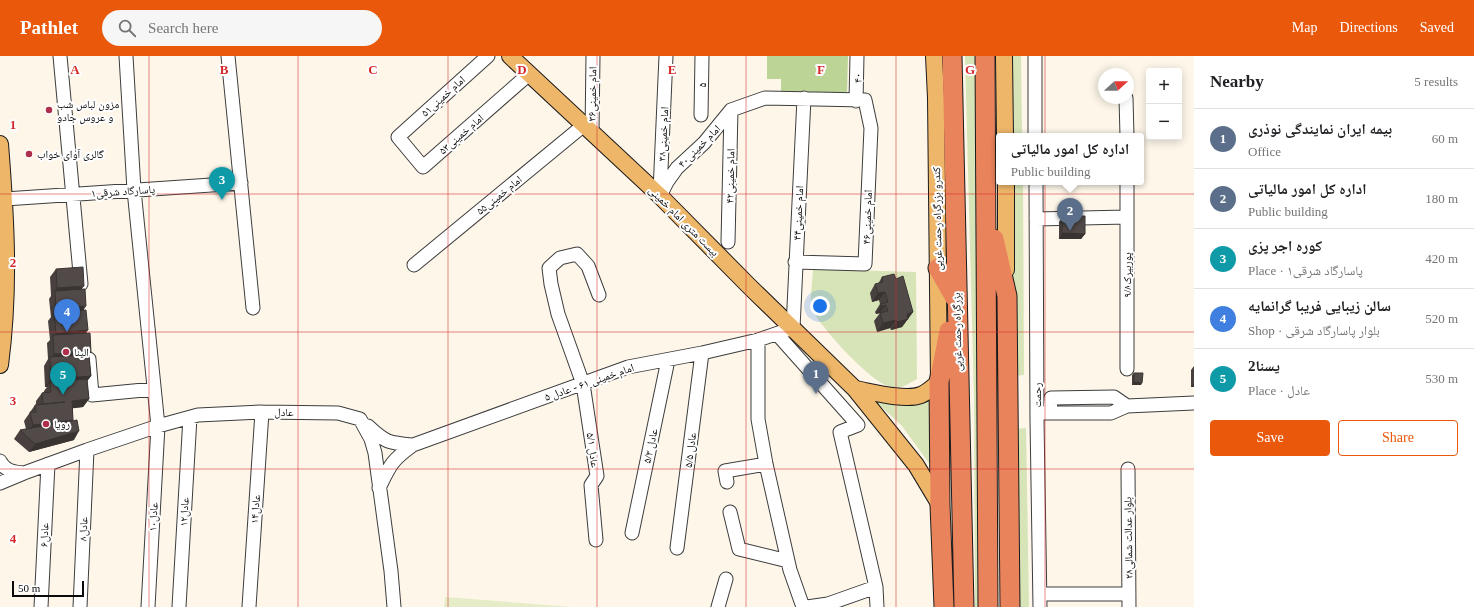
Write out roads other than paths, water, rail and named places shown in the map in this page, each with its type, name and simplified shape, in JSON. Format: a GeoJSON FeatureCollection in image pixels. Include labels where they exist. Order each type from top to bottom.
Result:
{"type":"FeatureCollection","features":[{"type":"Feature","properties":{"kind":"highway","name":"بزرگراه رحمت غربی"},"geometry":{"type":"LineString","coordinates":[[952,56],[956,299],[964,607]]}},
{"type":"Feature","properties":{"kind":"highway"},"geometry":{"type":"LineString","coordinates":[[985,56],[988,607]]}},
{"type":"Feature","properties":{"kind":"highway"},"geometry":{"type":"LineString","coordinates":[[986,206],[1007,296],[1010,607]]}},
{"type":"Feature","properties":{"kind":"highway"},"geometry":{"type":"LineString","coordinates":[[938,268],[956,299],[939,382],[940,505],[944,607]]}},
{"type":"Feature","properties":{"kind":"main road","name":"بیست متری امام خمینی"},"geometry":{"type":"LineString","coordinates":[[510,56],[660,196],[750,287],[855,389],[916,465],[940,505]]}},
{"type":"Feature","properties":{"kind":"main road","name":"کندرو بزرگراه رحمت غربی"},"geometry":{"type":"LineString","coordinates":[[934,56],[936,98],[939,382]]}},
{"type":"Feature","properties":{"kind":"main road"},"geometry":{"type":"LineString","coordinates":[[1004,56],[1005,133]]}},
{"type":"Feature","properties":{"kind":"main road"},"geometry":{"type":"LineString","coordinates":[[0,144],[5,199],[7,286],[4,338],[0,365]]}},
{"type":"Feature","properties":{"kind":"main road"},"geometry":{"type":"LineString","coordinates":[[1006,185],[1007,296]]}},
{"type":"Feature","properties":{"kind":"main road"},"geometry":{"type":"LineString","coordinates":[[855,389],[890,395],[920,396],[928,392],[939,382]]}},
{"type":"Feature","properties":{"kind":"street"},"geometry":{"type":"LineString","coordinates":[[60,56],[82,294]]}},
{"type":"Feature","properties":{"kind":"street","name":"عادل۱۰"},"geometry":{"type":"LineString","coordinates":[[126,56],[134,190],[158,426],[148,607]]}},
{"type":"Feature","properties":{"kind":"street"},"geometry":{"type":"LineString","coordinates":[[228,56],[253,308]]}},
{"type":"Feature","properties":{"kind":"street","name":"امام خمینی۵۱"},"geometry":{"type":"LineString","coordinates":[[398,137],[488,56]]}},
{"type":"Feature","properties":{"kind":"street","name":"امام خمینی۳۶"},"geometry":{"type":"LineString","coordinates":[[588,129],[593,56]]}},
{"type":"Feature","properties":{"kind":"street","name":"امام خمینی۳۸"},"geometry":{"type":"LineString","coordinates":[[660,196],[666,56]]}},
{"type":"Feature","properties":{"kind":"street","name":"۵"},"geometry":{"type":"LineString","coordinates":[[701,114],[702,56]]}},
{"type":"Feature","properties":{"kind":"street","name":"۴۰"},"geometry":{"type":"LineString","coordinates":[[857,56],[861,100]]}},
{"type":"Feature","properties":{"kind":"street"},"geometry":{"type":"LineString","coordinates":[[1035,56],[1036,133]]}},
{"type":"Feature","properties":{"kind":"street","name":"امام خمینی۵۳"},"geometry":{"type":"LineString","coordinates":[[398,137],[423,167],[529,74]]}},
{"type":"Feature","properties":{"kind":"street"},"geometry":{"type":"LineString","coordinates":[[731,110],[765,98],[861,100]]}},
{"type":"Feature","properties":{"kind":"street","name":"۴۴امام خمینی"},"geometry":{"type":"LineString","coordinates":[[793,328],[804,98]]}},
{"type":"Feature","properties":{"kind":"street","name":"امام خمینی۴۶"},"geometry":{"type":"LineString","coordinates":[[796,262],[865,264],[871,128],[861,100]]}},
{"type":"Feature","properties":{"kind":"street"},"geometry":{"type":"LineString","coordinates":[[1126,104],[1126,133]]}},
{"type":"Feature","properties":{"kind":"street","name":"امام خمینی۴۰"},"geometry":{"type":"LineString","coordinates":[[660,196],[667,182],[677,168],[704,144],[731,110]]}},
{"type":"Feature","properties":{"kind":"street","name":"امام خمینی۴۲"},"geometry":{"type":"LineString","coordinates":[[728,242],[731,110]]}},
{"type":"Feature","properties":{"kind":"street","name":"امام خمینی۵۵"},"geometry":{"type":"LineString","coordinates":[[414,265],[588,129]]}},
{"type":"Feature","properties":{"kind":"street","name":"پاسارگاد شرقی۱"},"geometry":{"type":"LineString","coordinates":[[5,199],[241,184]]}},
{"type":"Feature","properties":{"kind":"street","name":"رحمت"},"geometry":{"type":"LineString","coordinates":[[1036,185],[1044,413],[1040,600]]}},
{"type":"Feature","properties":{"kind":"street","name":"پوربیرک۹/۸"},"geometry":{"type":"LineString","coordinates":[[1127,185],[1127,369]]}},
{"type":"Feature","properties":{"kind":"street"},"geometry":{"type":"LineString","coordinates":[[1036,219],[1127,217]]}},
{"type":"Feature","properties":{"kind":"street","name":"عادل ۵/۱"},"geometry":{"type":"LineString","coordinates":[[596,540],[591,485],[597,476],[583,384],[558,314],[549,268],[560,258],[577,254],[588,266],[599,295]]}},
{"type":"Feature","properties":{"kind":"street","name":"امام خمینی ۶۱ - عادل ۵"},"geometry":{"type":"LineString","coordinates":[[379,488],[389,467],[396,458],[413,445],[628,367],[702,353],[758,340],[793,328]]}},
{"type":"Feature","properties":{"kind":"street"},"geometry":{"type":"LineString","coordinates":[[777,334],[858,425],[840,432],[876,587],[877,607]]}},
{"type":"Feature","properties":{"kind":"street"},"geometry":{"type":"LineString","coordinates":[[758,340],[758,419],[766,464],[790,570],[803,607]]}},
{"type":"Feature","properties":{"kind":"street"},"geometry":{"type":"LineString","coordinates":[[88,348],[92,395],[154,389]]}},
{"type":"Feature","properties":{"kind":"street","name":"عادل ۵/۵"},"geometry":{"type":"LineString","coordinates":[[677,548],[702,353]]}},
{"type":"Feature","properties":{"kind":"street","name":"عادل ۵/۳"},"geometry":{"type":"LineString","coordinates":[[632,533],[668,360]]}},
{"type":"Feature","properties":{"kind":"street"},"geometry":{"type":"LineString","coordinates":[[1044,413],[1111,413],[1128,406],[1194,403]]}},
{"type":"Feature","properties":{"kind":"street","name":"عادل"},"geometry":{"type":"LineString","coordinates":[[0,483],[87,450],[190,417],[210,414],[262,412],[338,413],[360,419]]}},
{"type":"Feature","properties":{"kind":"street","name":"عادل۱۴"},"geometry":{"type":"LineString","coordinates":[[249,607],[262,412]]}},
{"type":"Feature","properties":{"kind":"street","name":"عادل۱۲"},"geometry":{"type":"LineString","coordinates":[[179,607],[190,417]]}},
{"type":"Feature","properties":{"kind":"street"},"geometry":{"type":"LineString","coordinates":[[360,419],[371,439],[375,454],[391,571],[394,607]]}},
{"type":"Feature","properties":{"kind":"street","name":"امام خمینی ۶۱ - عادل ۵"},"geometry":{"type":"LineString","coordinates":[[360,419],[380,437],[393,444],[413,445]]}},
{"type":"Feature","properties":{"kind":"street","name":"۸عادل"},"geometry":{"type":"LineString","coordinates":[[80,607],[87,450]]}},
{"type":"Feature","properties":{"kind":"street"},"geometry":{"type":"LineString","coordinates":[[0,461],[3,466],[12,472],[24,473]]}},
{"type":"Feature","properties":{"kind":"street","name":"عادل۶"},"geometry":{"type":"LineString","coordinates":[[41,607],[48,464]]}},
{"type":"Feature","properties":{"kind":"street"},"geometry":{"type":"LineString","coordinates":[[727,482],[726,471],[766,464]]}},
{"type":"Feature","properties":{"kind":"street","name":"بلوار عدالت شمالی۲۸"},"geometry":{"type":"LineString","coordinates":[[1128,469],[1129,601]]}},
{"type":"Feature","properties":{"kind":"street"},"geometry":{"type":"LineString","coordinates":[[730,512],[739,549],[788,561]]}},
{"type":"Feature","properties":{"kind":"street"},"geometry":{"type":"LineString","coordinates":[[718,607],[726,579]]}},
{"type":"Feature","properties":{"kind":"street"},"geometry":{"type":"LineString","coordinates":[[807,607],[828,606],[876,587]]}},
{"type":"Feature","properties":{"kind":"street"},"geometry":{"type":"LineString","coordinates":[[1040,600],[1129,601]]}},
{"type":"Feature","properties":{"kind":"place","name":"مزون لباس شب و عروس جادو"},"geometry":{"type":"Point","coordinates":[49,110]}},
{"type":"Feature","properties":{"kind":"place","name":"گالری آوای خواب"},"geometry":{"type":"Point","coordinates":[29,154]}},
{"type":"Feature","properties":{"kind":"place","name":"کوره اجر پزی"},"geometry":{"type":"Point","coordinates":[222,200]}},
{"type":"Feature","properties":{"kind":"place","name":"اداره کل امور مالیاتی"},"geometry":{"type":"Point","coordinates":[1070,231]}},
{"type":"Feature","properties":{"kind":"place","name":"سالن زیبایی فریبا گرانمایه"},"geometry":{"type":"Point","coordinates":[67,332]}},
{"type":"Feature","properties":{"kind":"place","name":"الینا"},"geometry":{"type":"Point","coordinates":[66,352]}},
{"type":"Feature","properties":{"kind":"place","name":"بیمه ایران نمایندگی نوذری"},"geometry":{"type":"Point","coordinates":[816,394]}},
{"type":"Feature","properties":{"kind":"place","name":"یسنا2"},"geometry":{"type":"Point","coordinates":[63,395]}},
{"type":"Feature","properties":{"kind":"place","name":"رویا"},"geometry":{"type":"Point","coordinates":[46,424]}}]}
